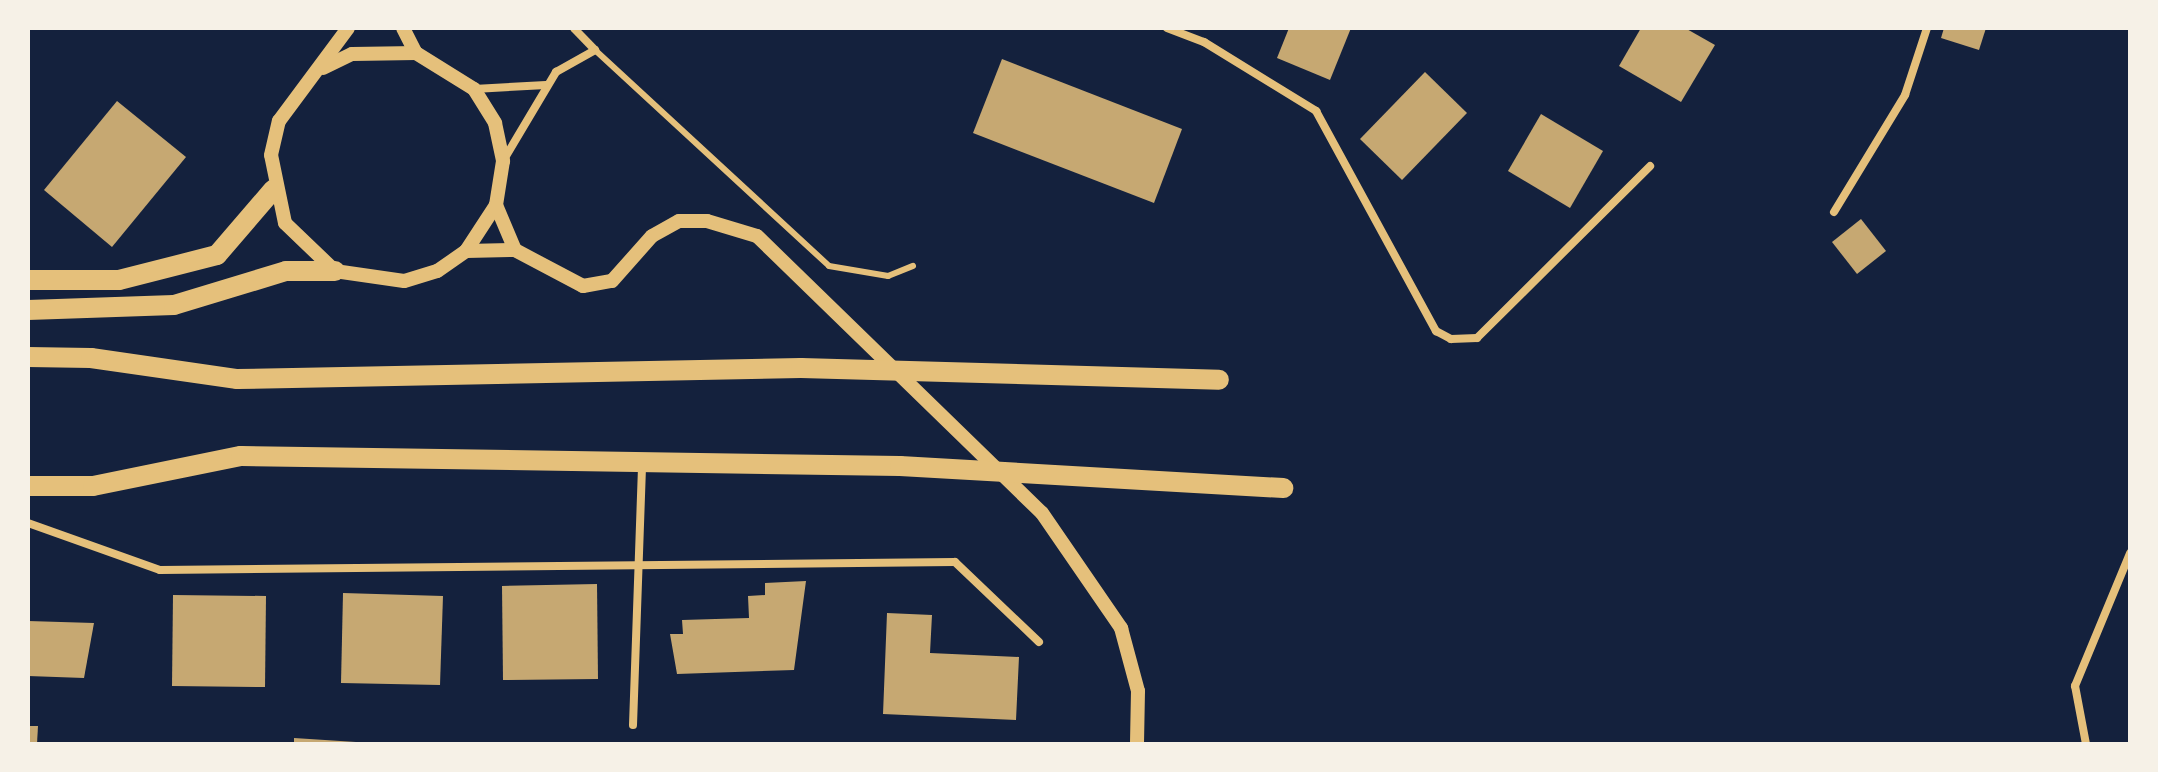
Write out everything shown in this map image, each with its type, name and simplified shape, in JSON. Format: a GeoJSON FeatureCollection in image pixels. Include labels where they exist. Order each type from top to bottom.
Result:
{"type":"FeatureCollection","features":[{"type":"Feature","properties":{"kind":"main road"},"geometry":{"type":"LineString","coordinates":[[28,280],[119,280],[217,255],[273,190]]}},
{"type":"Feature","properties":{"kind":"main road"},"geometry":{"type":"LineString","coordinates":[[28,310],[174,305],[286,271],[335,271]]}},
{"type":"Feature","properties":{"kind":"main road"},"geometry":{"type":"LineString","coordinates":[[28,357],[91,358],[237,379],[801,368],[1023,371],[1219,380]]}},
{"type":"Feature","properties":{"kind":"main road"},"geometry":{"type":"LineString","coordinates":[[28,486],[93,486],[241,456],[642,466],[900,466],[1283,488]]}},
{"type":"Feature","properties":{"kind":"street"},"geometry":{"type":"LineString","coordinates":[[348,28],[323,68],[279,121],[273,190],[285,223],[335,271],[404,281],[466,251],[515,250],[583,286],[612,281],[652,236],[679,221],[707,221],[757,236],[1042,513],[1121,628],[1138,691],[1137,744]]}},
{"type":"Feature","properties":{"kind":"street"},"geometry":{"type":"LineString","coordinates":[[403,28],[416,53],[474,89],[495,123],[503,161]]}},
{"type":"Feature","properties":{"kind":"street"},"geometry":{"type":"LineString","coordinates":[[466,251],[496,205],[503,161],[546,85],[595,50],[574,28]]}},
{"type":"Feature","properties":{"kind":"street"},"geometry":{"type":"LineString","coordinates":[[1167,28],[1204,42],[1316,111],[1436,331],[1451,339],[1477,338],[1650,166]]}},
{"type":"Feature","properties":{"kind":"street"},"geometry":{"type":"LineString","coordinates":[[1834,212],[1905,95],[1927,28]]}},
{"type":"Feature","properties":{"kind":"street"},"geometry":{"type":"LineString","coordinates":[[323,68],[363,52],[416,53]]}},
{"type":"Feature","properties":{"kind":"street"},"geometry":{"type":"LineString","coordinates":[[474,89],[546,85]]}},
{"type":"Feature","properties":{"kind":"street"},"geometry":{"type":"LineString","coordinates":[[496,205],[515,250]]}},
{"type":"Feature","properties":{"kind":"street"},"geometry":{"type":"LineString","coordinates":[[633,725],[635,562],[642,466]]}},
{"type":"Feature","properties":{"kind":"street"},"geometry":{"type":"LineString","coordinates":[[28,523],[160,570],[635,562],[955,562],[1039,642]]}},
{"type":"Feature","properties":{"kind":"street"},"geometry":{"type":"LineString","coordinates":[[2086,744],[2075,686],[2130,553]]}},
{"type":"Feature","properties":{"kind":"lane"},"geometry":{"type":"LineString","coordinates":[[595,50],[829,266],[888,276],[913,266]]}},
{"type":"Feature","properties":{"kind":"building"},"geometry":{"type":"Polygon","coordinates":[[[1289,28],[1351,28],[1330,80],[1277,58],[1289,28]]]}},
{"type":"Feature","properties":{"kind":"building"},"geometry":{"type":"Polygon","coordinates":[[[1641,28],[1685,28],[1715,45],[1681,102],[1619,66],[1641,28]]]}},
{"type":"Feature","properties":{"kind":"building"},"geometry":{"type":"Polygon","coordinates":[[[1944,28],[1986,28],[1979,50],[1941,38],[1944,28]]]}},
{"type":"Feature","properties":{"kind":"building"},"geometry":{"type":"Polygon","coordinates":[[[1002,59],[1182,129],[1154,203],[973,133],[1002,59]]]}},
{"type":"Feature","properties":{"kind":"building"},"geometry":{"type":"Polygon","coordinates":[[[1425,72],[1467,113],[1402,180],[1360,139],[1425,72]]]}},
{"type":"Feature","properties":{"kind":"building"},"geometry":{"type":"Polygon","coordinates":[[[117,101],[186,157],[112,247],[44,190],[117,101]]]}},
{"type":"Feature","properties":{"kind":"building"},"geometry":{"type":"Polygon","coordinates":[[[1541,114],[1603,151],[1570,208],[1508,171],[1541,114]]]}},
{"type":"Feature","properties":{"kind":"building"},"geometry":{"type":"Polygon","coordinates":[[[1861,219],[1886,251],[1857,274],[1832,242],[1861,219]]]}},
{"type":"Feature","properties":{"kind":"building"},"geometry":{"type":"Polygon","coordinates":[[[806,581],[794,670],[677,674],[670,634],[683,634],[682,620],[749,618],[748,596],[765,595],[765,583],[806,581]]]}},
{"type":"Feature","properties":{"kind":"building"},"geometry":{"type":"Polygon","coordinates":[[[597,584],[598,679],[503,680],[502,586],[597,584]]]}},
{"type":"Feature","properties":{"kind":"building"},"geometry":{"type":"Polygon","coordinates":[[[343,593],[443,596],[440,685],[341,683],[343,593]]]}},
{"type":"Feature","properties":{"kind":"building"},"geometry":{"type":"Polygon","coordinates":[[[173,595],[266,596],[265,687],[172,686],[173,595]]]}},
{"type":"Feature","properties":{"kind":"building"},"geometry":{"type":"Polygon","coordinates":[[[887,613],[932,615],[930,653],[1019,657],[1016,720],[883,714],[887,613]]]}},
{"type":"Feature","properties":{"kind":"building"},"geometry":{"type":"Polygon","coordinates":[[[28,621],[94,623],[84,678],[28,676],[28,621]]]}},
{"type":"Feature","properties":{"kind":"building"},"geometry":{"type":"Polygon","coordinates":[[[28,726],[38,726],[37,744],[28,744],[28,726]]]}},
{"type":"Feature","properties":{"kind":"building"},"geometry":{"type":"Polygon","coordinates":[[[294,738],[356,742],[356,744],[294,744],[294,738]]]}}]}
